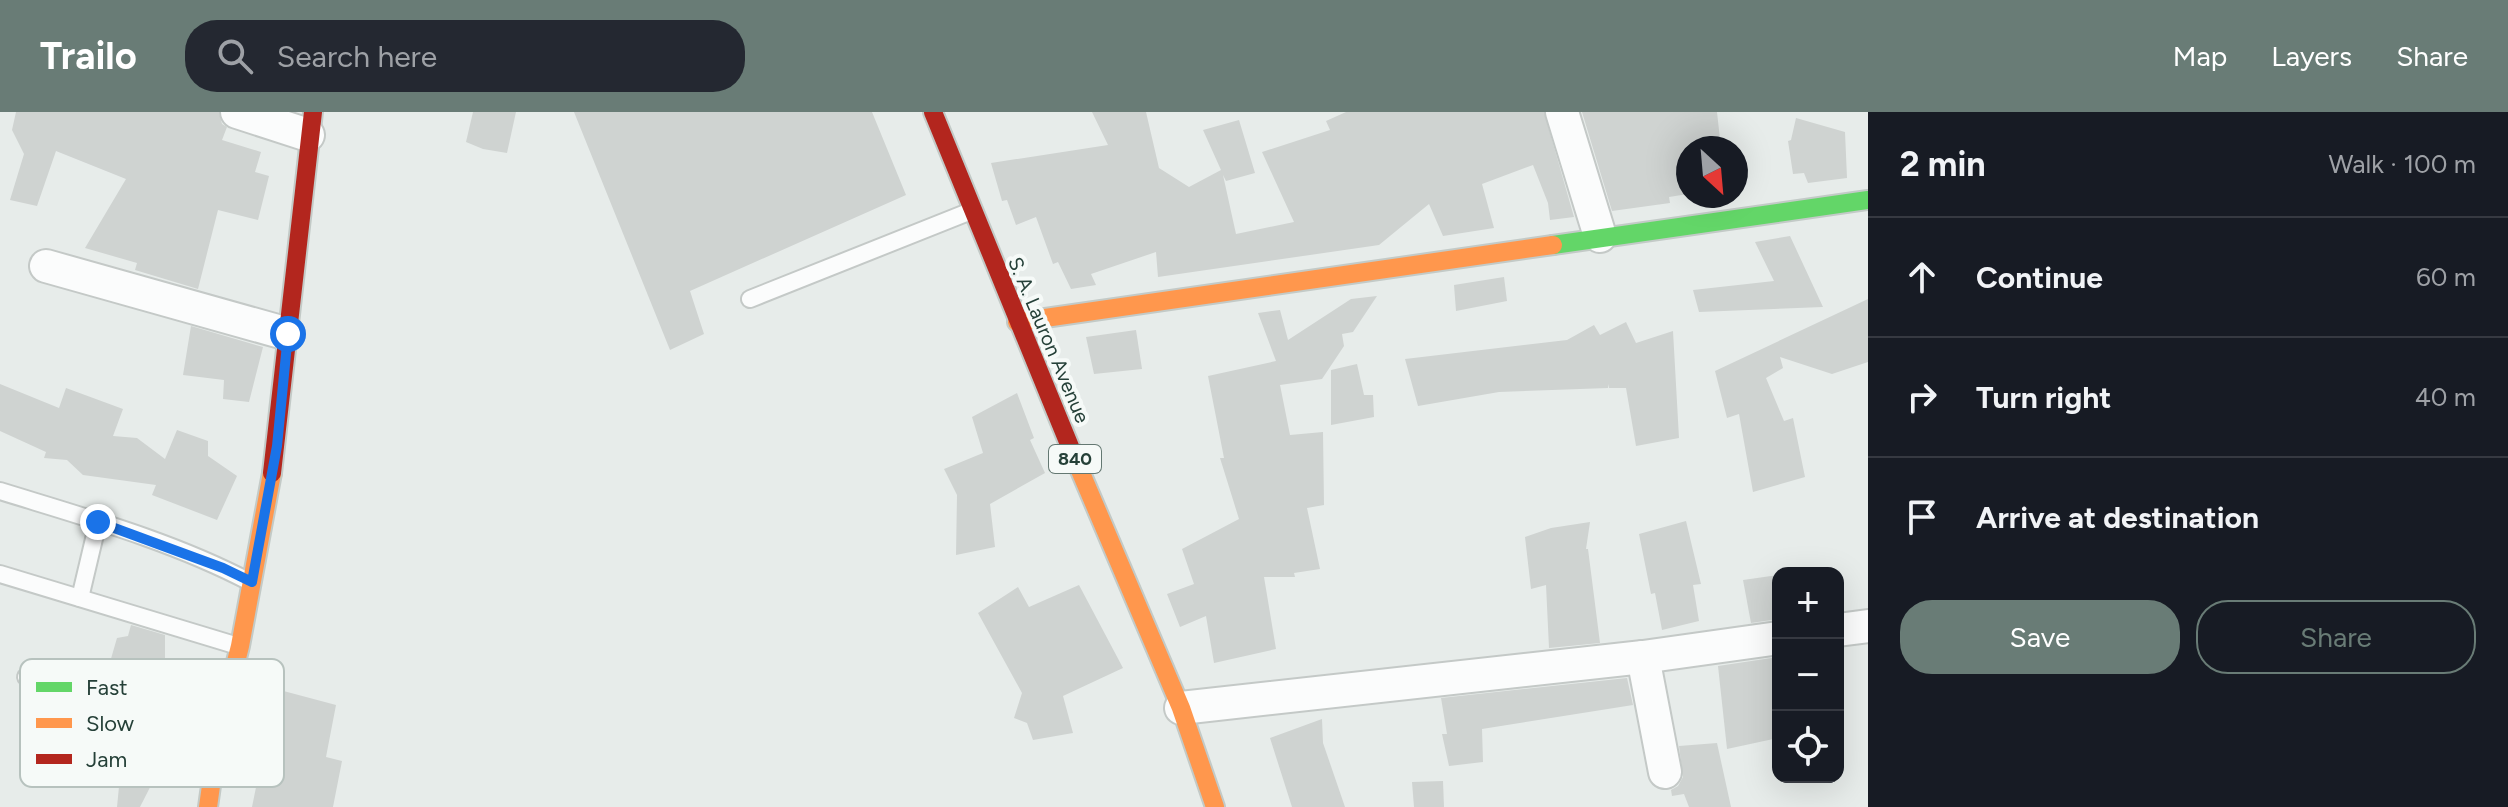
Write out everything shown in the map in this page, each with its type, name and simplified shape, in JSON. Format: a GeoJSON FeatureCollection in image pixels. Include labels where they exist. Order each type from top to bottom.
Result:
{"type":"FeatureCollection","features":[{"type":"Feature","properties":{"kind":"main road","name":"S. A. Lauron Avenue"},"geometry":{"type":"LineString","coordinates":[[933,112],[1017,322],[1181,708],[1215,807]]}},
{"type":"Feature","properties":{"kind":"main road"},"geometry":{"type":"LineString","coordinates":[[237,659],[277,446],[310,124]]}},
{"type":"Feature","properties":{"kind":"main road"},"geometry":{"type":"LineString","coordinates":[[1017,322],[1868,200]]}},
{"type":"Feature","properties":{"kind":"main road"},"geometry":{"type":"LineString","coordinates":[[208,807],[211,787]]}},
{"type":"Feature","properties":{"kind":"street"},"geometry":{"type":"LineString","coordinates":[[237,112],[310,124]]}},
{"type":"Feature","properties":{"kind":"street"},"geometry":{"type":"LineString","coordinates":[[1562,112],[1600,236]]}},
{"type":"Feature","properties":{"kind":"street"},"geometry":{"type":"LineString","coordinates":[[46,266],[288,334]]}},
{"type":"Feature","properties":{"kind":"street"},"geometry":{"type":"LineString","coordinates":[[1844,629],[1868,626]]}},
{"type":"Feature","properties":{"kind":"street"},"geometry":{"type":"LineString","coordinates":[[1181,708],[1643,657],[1772,639]]}},
{"type":"Feature","properties":{"kind":"street"},"geometry":{"type":"LineString","coordinates":[[1643,657],[1665,772]]}},
{"type":"Feature","properties":{"kind":"lane"},"geometry":{"type":"LineString","coordinates":[[750,299],[972,210]]}},
{"type":"Feature","properties":{"kind":"lane"},"geometry":{"type":"LineString","coordinates":[[0,491],[98,522],[223,568],[252,582]]}},
{"type":"Feature","properties":{"kind":"lane"},"geometry":{"type":"LineString","coordinates":[[80,598],[98,522]]}},
{"type":"Feature","properties":{"kind":"lane"},"geometry":{"type":"LineString","coordinates":[[0,574],[240,646]]}},
{"type":"Feature","properties":{"kind":"building"},"geometry":{"type":"Polygon","coordinates":[[[16,112],[219,112],[222,124],[227,127],[222,140],[261,152],[255,172],[269,176],[258,220],[218,210],[198,289],[135,270],[137,263],[85,248],[126,179],[56,151],[37,206],[10,200],[24,154],[12,130],[16,112]]]}},
{"type":"Feature","properties":{"kind":"building"},"geometry":{"type":"Polygon","coordinates":[[[473,112],[516,112],[507,153],[466,142],[473,112]]]}},
{"type":"Feature","properties":{"kind":"building"},"geometry":{"type":"Polygon","coordinates":[[[574,112],[872,112],[906,195],[690,291],[704,334],[670,350],[574,112]]]}},
{"type":"Feature","properties":{"kind":"building"},"geometry":{"type":"Polygon","coordinates":[[[1092,112],[1146,112],[1159,168],[1189,187],[1221,170],[1203,130],[1239,120],[1255,173],[1226,181],[1223,175],[1236,234],[1294,222],[1262,152],[1330,130],[1326,121],[1346,112],[1544,112],[1574,217],[1550,220],[1548,203],[1533,165],[1482,184],[1494,228],[1443,236],[1429,204],[1379,245],[1158,277],[1156,252],[1091,274],[1096,285],[1071,289],[1058,262],[1053,264],[1036,217],[1016,225],[1007,200],[1002,201],[991,163],[1108,145],[1092,112]]]}},
{"type":"Feature","properties":{"kind":"building"},"geometry":{"type":"Polygon","coordinates":[[[1582,112],[1717,112],[1720,136],[1676,136],[1676,196],[1669,197],[1670,203],[1612,211],[1582,112]]]}},
{"type":"Feature","properties":{"kind":"building"},"geometry":{"type":"Polygon","coordinates":[[[1796,118],[1845,132],[1847,178],[1808,183],[1804,173],[1793,174],[1788,141],[1791,140],[1796,118]]]}},
{"type":"Feature","properties":{"kind":"building"},"geometry":{"type":"Polygon","coordinates":[[[1790,236],[1823,307],[1699,312],[1693,290],[1774,281],[1755,242],[1790,236]]]}},
{"type":"Feature","properties":{"kind":"building"},"geometry":{"type":"Polygon","coordinates":[[[1504,277],[1507,301],[1456,311],[1454,285],[1504,277]]]}},
{"type":"Feature","properties":{"kind":"building"},"geometry":{"type":"Polygon","coordinates":[[[1377,296],[1353,332],[1342,334],[1344,346],[1322,379],[1280,385],[1290,435],[1323,432],[1324,505],[1307,508],[1320,569],[1294,573],[1295,577],[1264,577],[1276,649],[1214,663],[1206,616],[1180,627],[1167,594],[1194,584],[1182,549],[1239,519],[1220,458],[1224,458],[1208,376],[1276,361],[1258,313],[1280,310],[1288,340],[1351,299],[1377,296]]]}},
{"type":"Feature","properties":{"kind":"building"},"geometry":{"type":"Polygon","coordinates":[[[1868,299],[1868,362],[1832,374],[1780,357],[1783,368],[1766,378],[1784,421],[1793,418],[1805,477],[1753,492],[1739,414],[1727,418],[1715,371],[1868,299]]]}},
{"type":"Feature","properties":{"kind":"building"},"geometry":{"type":"Polygon","coordinates":[[[1626,322],[1636,343],[1673,331],[1679,438],[1636,446],[1626,388],[1609,388],[1609,384],[1608,388],[1499,392],[1418,406],[1405,359],[1567,340],[1594,325],[1600,335],[1626,322]]]}},
{"type":"Feature","properties":{"kind":"building"},"geometry":{"type":"Polygon","coordinates":[[[191,326],[263,347],[249,402],[223,399],[224,380],[183,375],[191,326]]]}},
{"type":"Feature","properties":{"kind":"building"},"geometry":{"type":"Polygon","coordinates":[[[1136,330],[1142,369],[1094,374],[1086,337],[1136,330]]]}},
{"type":"Feature","properties":{"kind":"building"},"geometry":{"type":"Polygon","coordinates":[[[1357,364],[1364,395],[1373,395],[1374,417],[1331,425],[1331,370],[1357,364]]]}},
{"type":"Feature","properties":{"kind":"building"},"geometry":{"type":"Polygon","coordinates":[[[0,384],[59,408],[66,388],[123,409],[113,436],[137,438],[165,459],[177,430],[208,441],[208,456],[237,476],[217,520],[152,495],[156,485],[83,475],[67,460],[44,458],[46,452],[0,431],[0,384]]]}},
{"type":"Feature","properties":{"kind":"building"},"geometry":{"type":"Polygon","coordinates":[[[1017,393],[1034,438],[1030,440],[1045,473],[990,504],[995,547],[956,555],[957,495],[944,469],[983,453],[972,417],[1017,393]]]}},
{"type":"Feature","properties":{"kind":"building"},"geometry":{"type":"Polygon","coordinates":[[[1686,521],[1701,584],[1693,585],[1699,621],[1662,630],[1639,534],[1686,521]]]}},
{"type":"Feature","properties":{"kind":"building"},"geometry":{"type":"Polygon","coordinates":[[[1590,522],[1586,549],[1600,643],[1549,648],[1546,585],[1531,589],[1525,537],[1551,528],[1590,522]]]}},
{"type":"Feature","properties":{"kind":"building"},"geometry":{"type":"Polygon","coordinates":[[[1772,576],[1772,620],[1751,623],[1743,580],[1772,576]]]}},
{"type":"Feature","properties":{"kind":"building"},"geometry":{"type":"Polygon","coordinates":[[[1079,585],[1123,668],[1063,696],[1073,733],[1033,740],[1027,723],[1014,718],[1022,693],[978,613],[1018,587],[1029,607],[1079,585]]]}},
{"type":"Feature","properties":{"kind":"building"},"geometry":{"type":"Polygon","coordinates":[[[131,625],[165,635],[165,659],[111,659],[117,638],[128,636],[131,625]]]}},
{"type":"Feature","properties":{"kind":"building"},"geometry":{"type":"Polygon","coordinates":[[[1772,658],[1772,739],[1727,749],[1718,666],[1772,658]]]}},
{"type":"Feature","properties":{"kind":"building"},"geometry":{"type":"Polygon","coordinates":[[[1627,678],[1633,705],[1482,729],[1483,762],[1449,766],[1442,734],[1447,734],[1441,698],[1627,678]]]}},
{"type":"Feature","properties":{"kind":"building"},"geometry":{"type":"Polygon","coordinates":[[[284,691],[336,705],[326,757],[342,761],[333,807],[252,807],[256,787],[284,787],[284,691]]]}},
{"type":"Feature","properties":{"kind":"building"},"geometry":{"type":"Polygon","coordinates":[[[1322,719],[1323,743],[1345,807],[1292,807],[1270,738],[1322,719]]]}},
{"type":"Feature","properties":{"kind":"building"},"geometry":{"type":"Polygon","coordinates":[[[1717,743],[1731,807],[1689,807],[1684,794],[1672,796],[1671,790],[1678,786],[1683,777],[1679,746],[1717,743]]]}},
{"type":"Feature","properties":{"kind":"building"},"geometry":{"type":"Polygon","coordinates":[[[1443,781],[1444,807],[1414,807],[1412,782],[1443,781]]]}},
{"type":"Feature","properties":{"kind":"building"},"geometry":{"type":"Polygon","coordinates":[[[119,787],[150,787],[140,807],[117,807],[119,787]]]}},
{"type":"Feature","properties":{"kind":"traffic: fast"},"geometry":{"type":"LineString","coordinates":[[1553,245],[1868,200]]}},
{"type":"Feature","properties":{"kind":"traffic: slow"},"geometry":{"type":"LineString","coordinates":[[1017,322],[1553,245]]}},
{"type":"Feature","properties":{"kind":"traffic: slow"},"geometry":{"type":"LineString","coordinates":[[1073,454],[1181,708],[1215,807]]}},
{"type":"Feature","properties":{"kind":"traffic: slow"},"geometry":{"type":"LineString","coordinates":[[237,659],[272,473]]}},
{"type":"Feature","properties":{"kind":"traffic: slow"},"geometry":{"type":"LineString","coordinates":[[208,807],[211,787]]}},
{"type":"Feature","properties":{"kind":"traffic: jam"},"geometry":{"type":"LineString","coordinates":[[272,473],[313,112]]}},
{"type":"Feature","properties":{"kind":"traffic: jam"},"geometry":{"type":"LineString","coordinates":[[933,112],[1073,454]]}},
{"type":"Feature","properties":{"kind":"route"},"geometry":{"type":"LineString","coordinates":[[98,522],[223,568],[252,582],[277,446],[288,334]]}}]}
